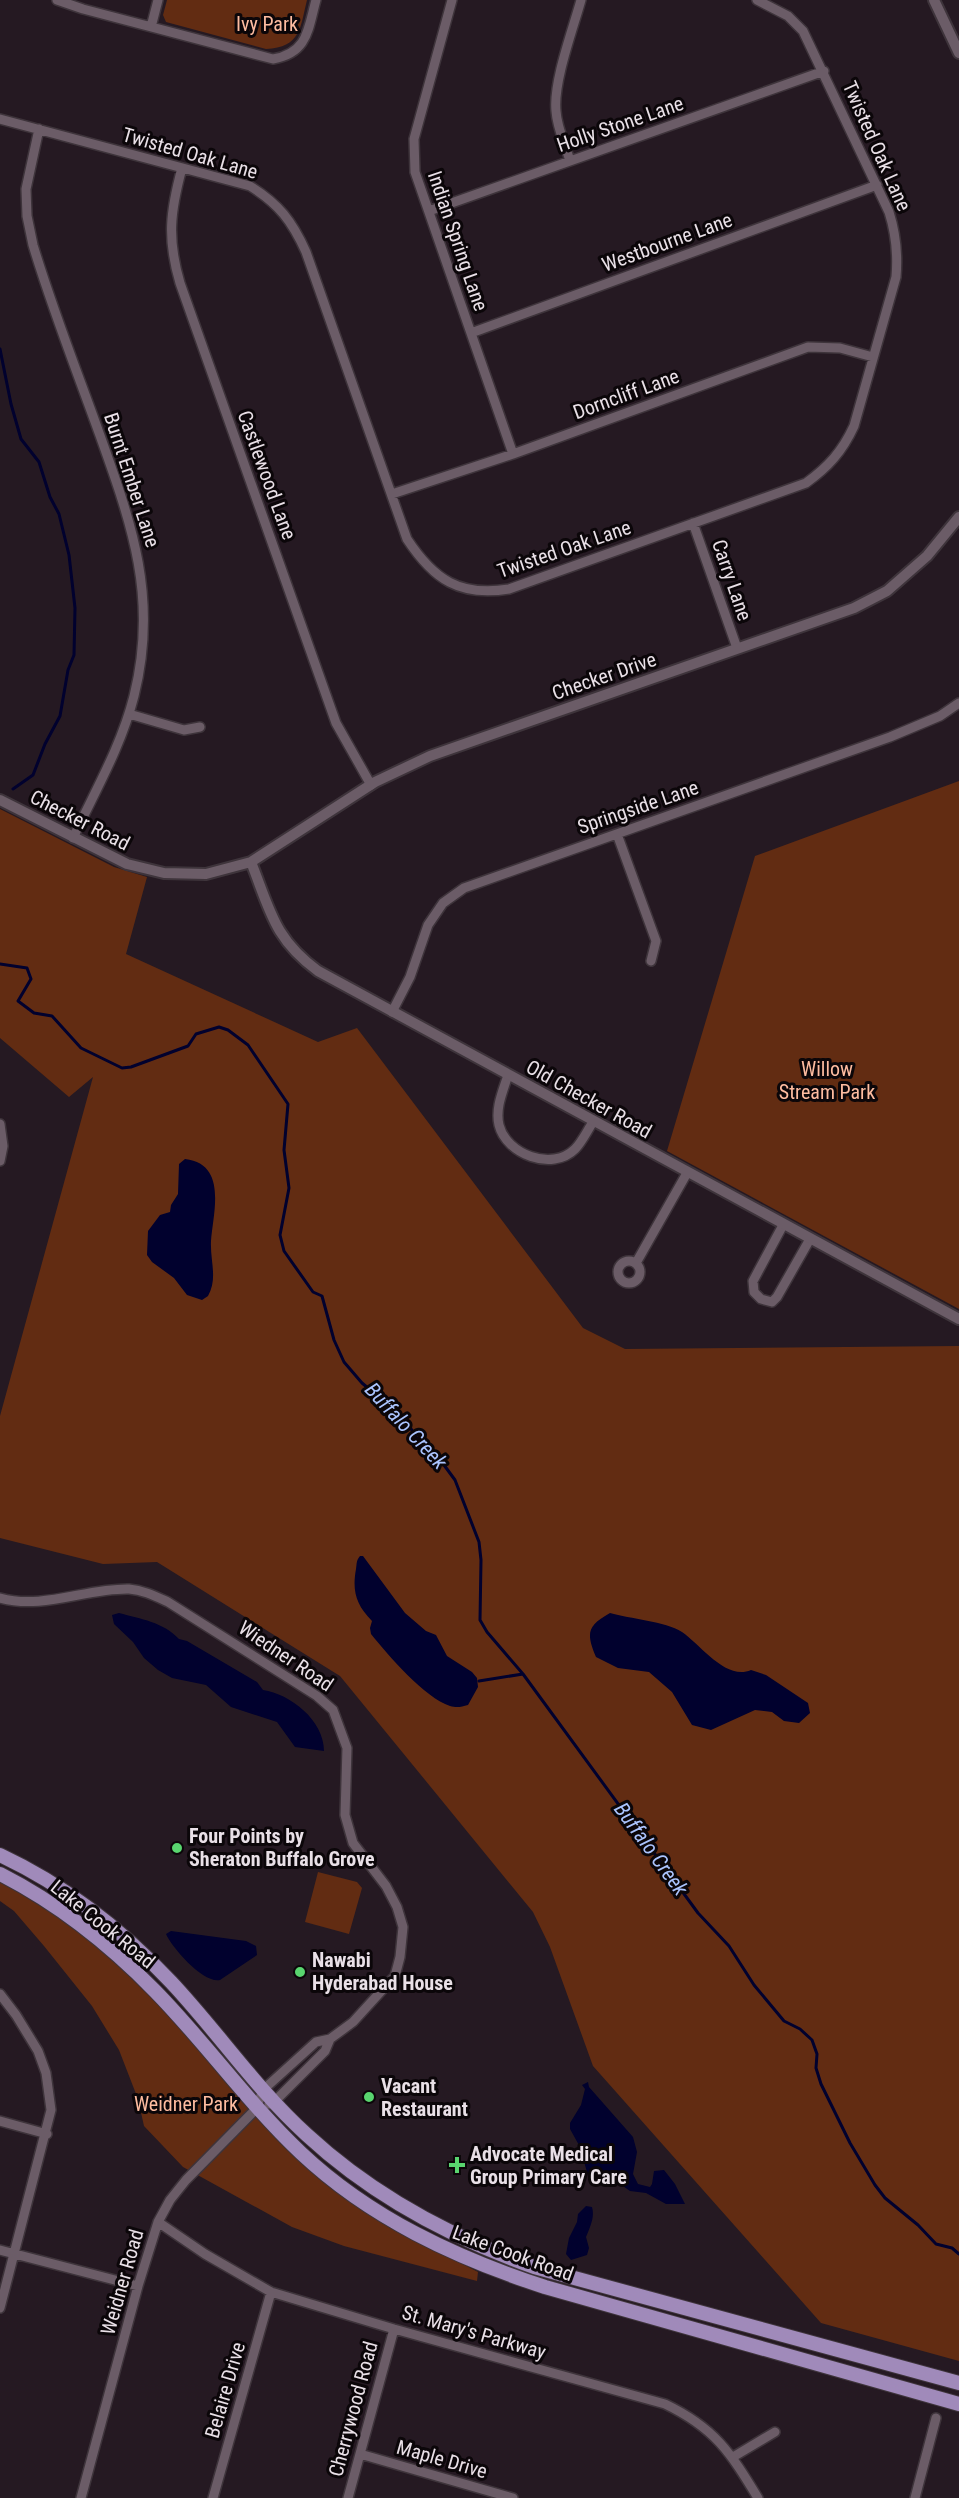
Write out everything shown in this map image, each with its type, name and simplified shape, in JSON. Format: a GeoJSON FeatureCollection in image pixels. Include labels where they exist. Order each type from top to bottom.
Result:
{"type":"FeatureCollection","features":[{"type":"Feature","properties":{"kind":"main road","name":"Lake Cook Road"},"geometry":{"type":"LineString","coordinates":[[0,1855],[57,1887],[129,1941],[172,1983],[263,2090],[307,2135],[373,2187],[443,2230],[494,2253],[578,2280],[959,2383]]}},
{"type":"Feature","properties":{"kind":"main road","name":"Lake Cook Road"},"geometry":{"type":"LineString","coordinates":[[0,1874],[19,1883],[112,1951],[156,1992],[256,2109],[319,2169],[384,2216],[439,2247],[488,2268],[545,2288],[959,2404]]}},
{"type":"Feature","properties":{"kind":"street"},"geometry":{"type":"LineString","coordinates":[[57,0],[83,9],[273,59],[285,57],[304,43],[316,0]]}},
{"type":"Feature","properties":{"kind":"street"},"geometry":{"type":"LineString","coordinates":[[151,27],[158,0]]}},
{"type":"Feature","properties":{"kind":"street","name":"Indian Spring Lane"},"geometry":{"type":"LineString","coordinates":[[452,0],[414,139],[415,172],[513,454]]}},
{"type":"Feature","properties":{"kind":"street"},"geometry":{"type":"LineString","coordinates":[[570,160],[558,125],[555,108],[557,88],[581,0]]}},
{"type":"Feature","properties":{"kind":"street","name":"Twisted Oak Lane"},"geometry":{"type":"LineString","coordinates":[[0,119],[250,186],[280,209],[295,227],[306,252],[408,539],[419,558],[450,584],[470,591],[487,592],[509,589],[806,483],[826,468],[844,447],[854,426],[896,277],[898,256],[895,231],[877,185],[803,31],[789,16],[756,0]]}},
{"type":"Feature","properties":{"kind":"street"},"geometry":{"type":"LineString","coordinates":[[938,1],[959,54]]}},
{"type":"Feature","properties":{"kind":"street","name":"Holly Stone Lane"},"geometry":{"type":"LineString","coordinates":[[429,211],[824,71]]}},
{"type":"Feature","properties":{"kind":"street","name":"Burnt Ember Lane"},"geometry":{"type":"LineString","coordinates":[[39,129],[26,189],[27,216],[33,245],[129,517],[142,578],[142,652],[129,714],[114,754],[73,838]]}},
{"type":"Feature","properties":{"kind":"street","name":"Castlewood Lane"},"geometry":{"type":"LineString","coordinates":[[182,168],[173,199],[170,222],[173,257],[180,283],[336,723],[371,785]]}},
{"type":"Feature","properties":{"kind":"street","name":"Westbourne Lane"},"geometry":{"type":"LineString","coordinates":[[471,333],[877,185]]}},
{"type":"Feature","properties":{"kind":"street","name":"Dorncliff Lane"},"geometry":{"type":"LineString","coordinates":[[392,494],[513,454],[808,347],[840,348],[873,357]]}},
{"type":"Feature","properties":{"kind":"street","name":"Checker Drive"},"geometry":{"type":"LineString","coordinates":[[251,862],[371,785],[430,756],[854,608],[887,591],[927,556],[959,517]]}},
{"type":"Feature","properties":{"kind":"street","name":"Carry Lane"},"geometry":{"type":"LineString","coordinates":[[693,523],[737,648]]}},
{"type":"Feature","properties":{"kind":"street","name":"Springside Lane"},"geometry":{"type":"LineString","coordinates":[[392,1012],[410,977],[428,925],[443,903],[471,885],[890,737],[940,716],[959,703]]}},
{"type":"Feature","properties":{"kind":"street"},"geometry":{"type":"LineString","coordinates":[[129,714],[184,730],[200,727]]}},
{"type":"Feature","properties":{"kind":"street","name":"Checker Road"},"geometry":{"type":"LineString","coordinates":[[0,800],[127,864],[164,873],[206,874],[251,862]]}},
{"type":"Feature","properties":{"kind":"street"},"geometry":{"type":"LineString","coordinates":[[616,834],[656,941],[651,961]]}},
{"type":"Feature","properties":{"kind":"street","name":"Old Checker Road"},"geometry":{"type":"LineString","coordinates":[[251,862],[278,930],[300,958],[318,971],[959,1319]]}},
{"type":"Feature","properties":{"kind":"street"},"geometry":{"type":"LineString","coordinates":[[508,1075],[497,1115],[500,1128],[519,1152],[530,1157],[548,1159],[560,1157],[574,1150],[593,1122]]}},
{"type":"Feature","properties":{"kind":"street"},"geometry":{"type":"LineString","coordinates":[[0,1124],[3,1146],[0,1161]]}},
{"type":"Feature","properties":{"kind":"street"},"geometry":{"type":"LineString","coordinates":[[636,1263],[687,1173]]}},
{"type":"Feature","properties":{"kind":"street"},"geometry":{"type":"LineString","coordinates":[[783,1225],[753,1281],[754,1292],[761,1299],[772,1302],[777,1297],[810,1239]]}},
{"type":"Feature","properties":{"kind":"street","name":"Wiedner Road"},"geometry":{"type":"LineString","coordinates":[[0,1598],[12,1602],[50,1600],[120,1590],[147,1593],[168,1602],[317,1696],[333,1710],[347,1748],[345,1815],[353,1843],[386,1886],[398,1907],[403,1927],[400,1958]]}},
{"type":"Feature","properties":{"kind":"street","name":"Weidner Road"},"geometry":{"type":"LineString","coordinates":[[256,2109],[263,2090],[316,2042],[330,2039],[354,2022],[395,1976],[400,1958]]}},
{"type":"Feature","properties":{"kind":"street"},"geometry":{"type":"LineString","coordinates":[[0,1994],[38,2051],[46,2073],[51,2110],[47,2134],[0,2308]]}},
{"type":"Feature","properties":{"kind":"street","name":"Weidner Road"},"geometry":{"type":"LineString","coordinates":[[81,2498],[138,2286],[158,2222],[170,2200],[186,2180],[256,2109],[274,2102],[325,2051],[330,2039]]}},
{"type":"Feature","properties":{"kind":"street"},"geometry":{"type":"LineString","coordinates":[[0,2121],[47,2134]]}},
{"type":"Feature","properties":{"kind":"street","name":"St. Mary's Parkway"},"geometry":{"type":"LineString","coordinates":[[158,2222],[205,2254],[271,2292],[394,2329],[664,2404],[692,2417],[712,2434],[733,2457],[758,2498]]}},
{"type":"Feature","properties":{"kind":"street"},"geometry":{"type":"LineString","coordinates":[[0,2250],[138,2286]]}},
{"type":"Feature","properties":{"kind":"street","name":"Belaire Drive"},"geometry":{"type":"LineString","coordinates":[[213,2498],[271,2292]]}},
{"type":"Feature","properties":{"kind":"street","name":"Cherrywood Road"},"geometry":{"type":"LineString","coordinates":[[348,2498],[394,2329]]}},
{"type":"Feature","properties":{"kind":"street"},"geometry":{"type":"LineString","coordinates":[[915,2498],[936,2418]]}},
{"type":"Feature","properties":{"kind":"street"},"geometry":{"type":"LineString","coordinates":[[733,2457],[775,2432]]}},
{"type":"Feature","properties":{"kind":"street","name":"Maple Drive"},"geometry":{"type":"LineString","coordinates":[[360,2454],[513,2498]]}},
{"type":"Feature","properties":{"kind":"green space","name":"Ivy Park"},"geometry":{"type":"Polygon","coordinates":[[[167,0],[307,0],[300,27],[293,40],[278,47],[266,49],[166,22],[163,15],[167,0]]]}},
{"type":"Feature","properties":{"kind":"green space","name":"Willow Stream Park"},"geometry":{"type":"Polygon","coordinates":[[[959,781],[959,1309],[667,1151],[755,856],[959,781]]]}},
{"type":"Feature","properties":{"kind":"green space"},"geometry":{"type":"Polygon","coordinates":[[[0,809],[114,867],[147,877],[126,954],[318,1042],[357,1028],[583,1328],[625,1349],[959,1346],[959,2361],[821,2323],[593,2066],[550,1947],[533,1912],[340,1676],[157,1562],[103,1564],[0,1538],[0,1416],[93,1077],[69,1097],[0,1038],[0,809]]]}},
{"type":"Feature","properties":{"kind":"green space"},"geometry":{"type":"Polygon","coordinates":[[[318,1872],[357,1882],[362,1888],[349,1934],[305,1922],[318,1872]]]}},
{"type":"Feature","properties":{"kind":"green space","name":"Weidner Park"},"geometry":{"type":"Polygon","coordinates":[[[0,1881],[68,1923],[116,1960],[171,2017],[261,2122],[409,2236],[478,2272],[477,2281],[344,2246],[292,2227],[183,2167],[144,2126],[138,2099],[119,2050],[92,2006],[14,1911],[0,1901],[0,1881]]]}},
{"type":"Feature","properties":{"kind":"shaded area"},"geometry":{"type":"Polygon","coordinates":[[[185,1159],[199,1163],[207,1170],[213,1180],[215,1191],[211,1241],[213,1283],[208,1296],[202,1300],[187,1295],[174,1278],[152,1262],[147,1255],[148,1231],[160,1215],[170,1212],[171,1205],[178,1194],[179,1164],[185,1159]]]}},
{"type":"Feature","properties":{"kind":"shaded area"},"geometry":{"type":"Polygon","coordinates":[[[360,1556],[363,1556],[405,1613],[426,1631],[436,1635],[447,1656],[472,1672],[477,1678],[478,1687],[468,1705],[450,1706],[430,1694],[408,1675],[371,1634],[372,1621],[362,1609],[355,1591],[355,1577],[360,1556]]]}},
{"type":"Feature","properties":{"kind":"shaded area"},"geometry":{"type":"Polygon","coordinates":[[[119,1613],[159,1625],[179,1639],[187,1641],[257,1682],[263,1690],[273,1692],[294,1703],[312,1719],[318,1729],[324,1751],[295,1747],[277,1722],[231,1707],[206,1685],[172,1678],[158,1670],[144,1658],[133,1642],[114,1624],[112,1615],[119,1613]]]}},
{"type":"Feature","properties":{"kind":"shaded area"},"geometry":{"type":"Polygon","coordinates":[[[610,1613],[675,1628],[714,1660],[732,1671],[751,1670],[766,1675],[808,1703],[810,1713],[799,1723],[784,1721],[772,1712],[755,1710],[711,1730],[692,1725],[672,1692],[649,1672],[618,1668],[596,1657],[591,1642],[591,1631],[597,1622],[610,1613]]]}},
{"type":"Feature","properties":{"kind":"shaded area"},"geometry":{"type":"Polygon","coordinates":[[[171,1931],[246,1941],[256,1946],[257,1955],[220,1980],[213,1980],[197,1971],[175,1948],[166,1934],[171,1931]]]}},
{"type":"Feature","properties":{"kind":"shaded area"},"geometry":{"type":"Polygon","coordinates":[[[588,2082],[589,2087],[633,2137],[637,2152],[633,2174],[638,2184],[650,2187],[654,2171],[664,2170],[675,2184],[685,2204],[666,2204],[646,2193],[630,2191],[620,2184],[612,2185],[605,2179],[597,2185],[590,2183],[580,2147],[570,2129],[570,2123],[581,2105],[585,2089],[582,2085],[588,2082]]]}},
{"type":"Feature","properties":{"kind":"shaded area"},"geometry":{"type":"Polygon","coordinates":[[[586,2206],[592,2207],[593,2211],[592,2222],[586,2237],[589,2248],[587,2255],[571,2260],[566,2254],[569,2238],[577,2222],[578,2214],[586,2206]]]}},
{"type":"Feature","properties":{"kind":"waterway"},"geometry":{"type":"LineString","coordinates":[[0,349],[21,439],[39,462],[50,497],[59,514],[69,555],[75,608],[74,655],[68,670],[60,716],[45,744],[33,775],[13,789]]}},
{"type":"Feature","properties":{"kind":"waterway","name":"Buffalo Creek"},"geometry":{"type":"LineString","coordinates":[[0,964],[27,968],[31,979],[18,1001],[34,1013],[52,1016],[81,1048],[122,1068],[131,1067],[188,1046],[196,1034],[219,1027],[228,1030],[248,1045],[288,1104],[284,1150],[289,1188],[280,1235],[284,1251],[313,1292],[322,1296],[334,1340],[344,1362],[362,1383],[405,1419],[424,1450],[444,1465],[455,1480],[479,1542],[480,1620],[487,1632],[523,1674],[698,1913],[729,1946],[754,1985],[784,2021],[800,2029],[812,2040],[817,2054],[816,2068],[821,2084],[850,2143],[875,2185],[885,2198],[918,2225],[936,2244],[952,2248],[959,2254]]}},
{"type":"Feature","properties":{"kind":"waterway"},"geometry":{"type":"LineString","coordinates":[[479,1681],[523,1674]]}},
{"type":"Feature","properties":{"kind":"place","name":"Four Points by Sheraton Buffalo Grove"},"geometry":{"type":"Point","coordinates":[177,1848]}},
{"type":"Feature","properties":{"kind":"place","name":"Nawabi Hyderabad House"},"geometry":{"type":"Point","coordinates":[300,1972]}},
{"type":"Feature","properties":{"kind":"place","name":"Vacant Restaurant"},"geometry":{"type":"Point","coordinates":[369,2097]}},
{"type":"Feature","properties":{"kind":"place","name":"Advocate Medical Group Primary Care"},"geometry":{"type":"Point","coordinates":[457,2165]}}]}
